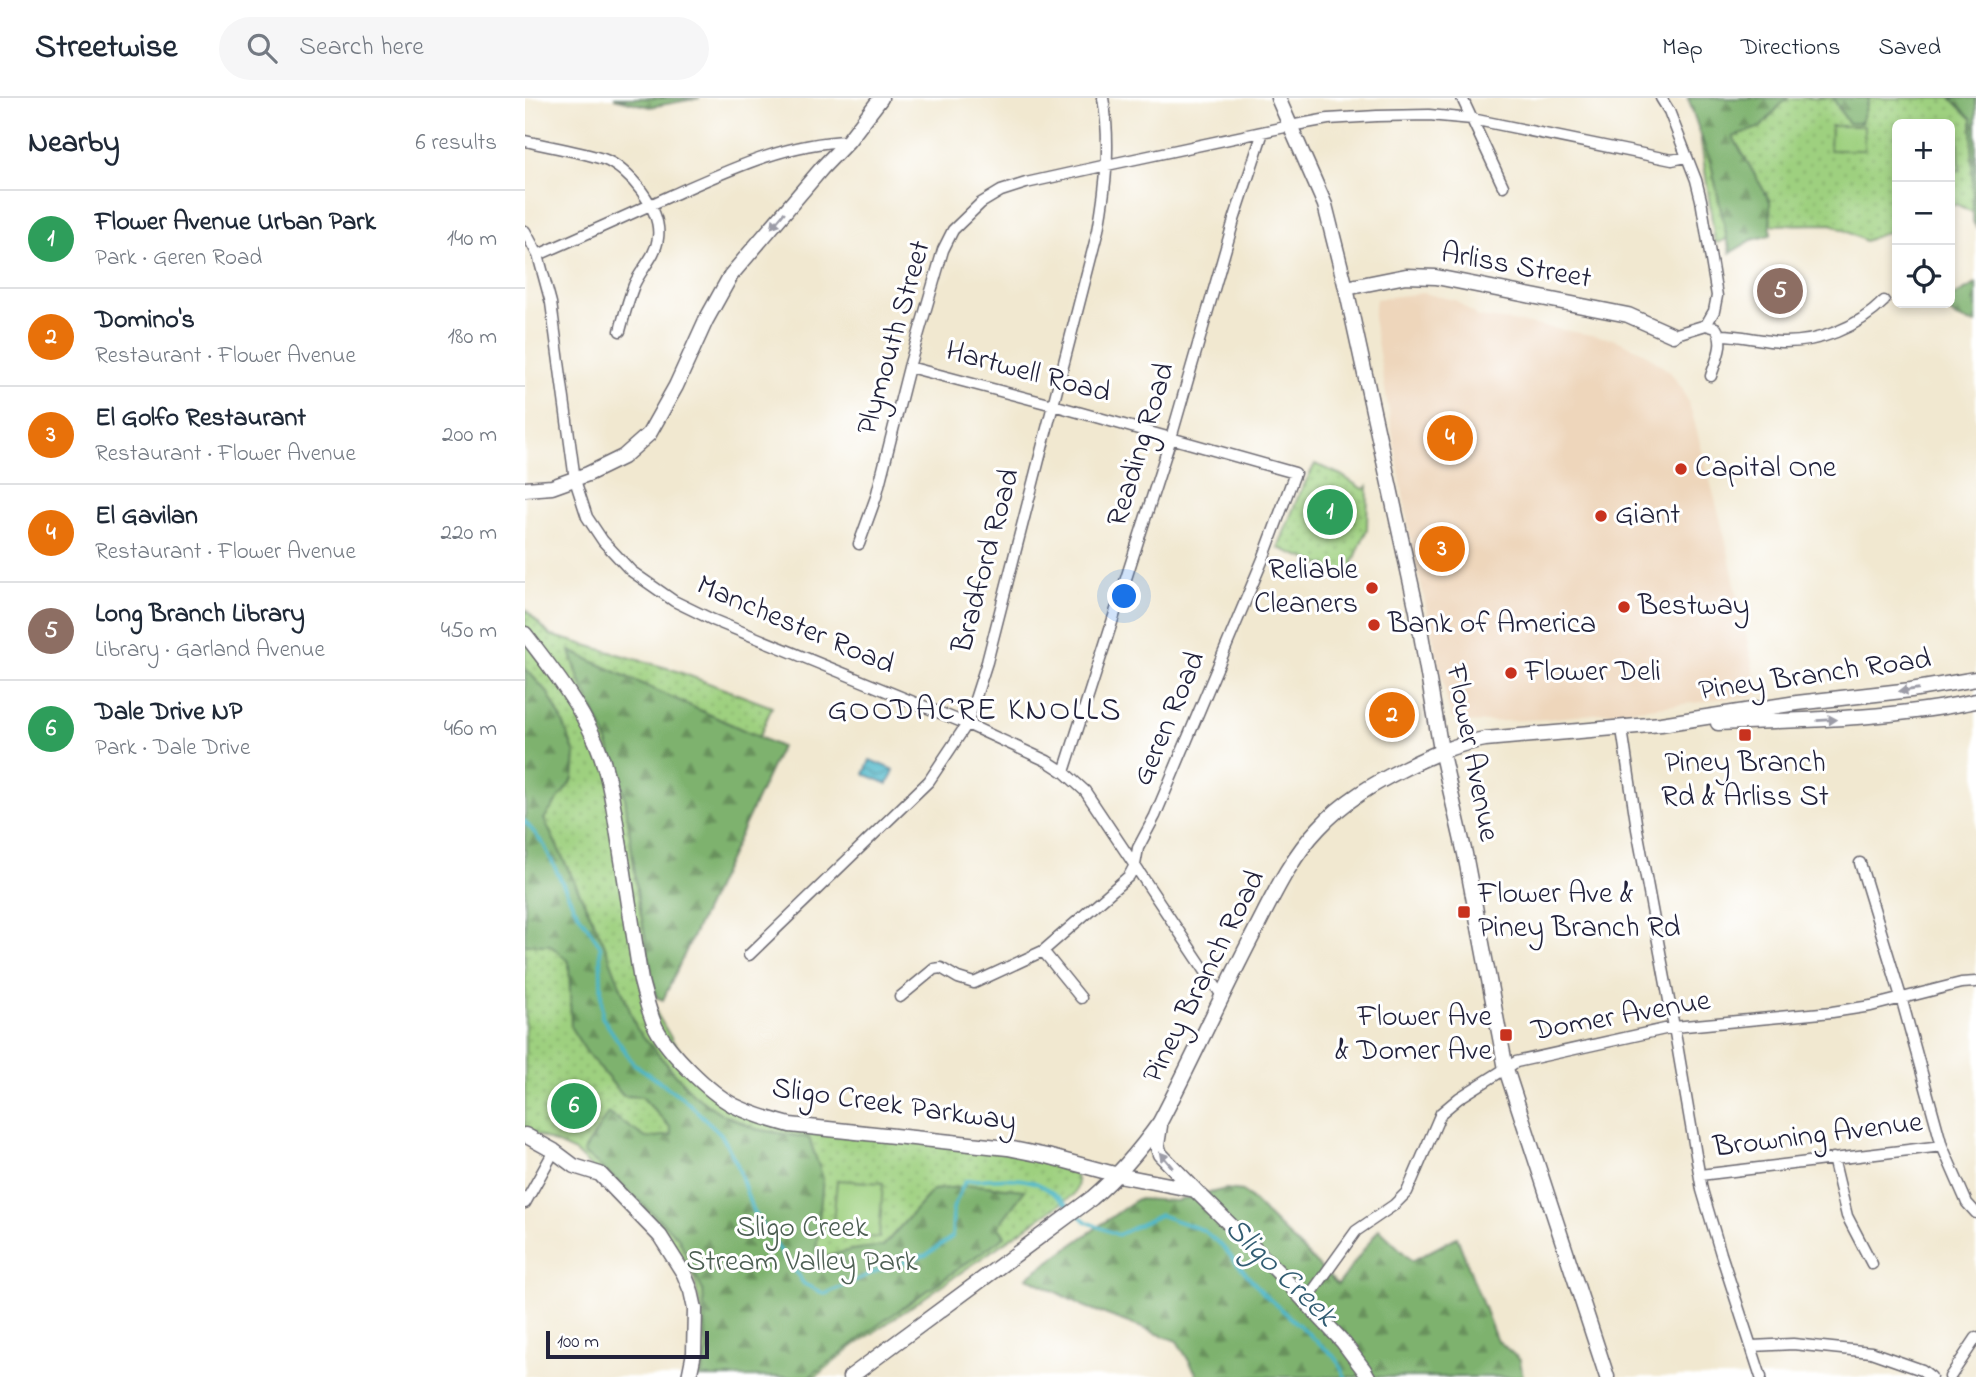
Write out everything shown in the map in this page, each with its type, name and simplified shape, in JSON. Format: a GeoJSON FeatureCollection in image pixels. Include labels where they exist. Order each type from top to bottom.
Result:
{"type":"FeatureCollection","features":[{"type":"Feature","properties":{"kind":"street"},"geometry":{"type":"LineString","coordinates":[[525,489],[575,480],[623,457],[649,434],[731,275],[848,141],[881,98]]}},
{"type":"Feature","properties":{"kind":"street","name":"Bradford Road"},"geometry":{"type":"LineString","coordinates":[[749,955],[929,781],[967,724],[987,662],[1098,230],[1106,190],[1107,164],[1107,121],[1103,98]]}},
{"type":"Feature","properties":{"kind":"street","name":"Flower Avenue"},"geometry":{"type":"LineString","coordinates":[[1278,98],[1325,205],[1346,288],[1417,611],[1441,750],[1467,865],[1506,1069],[1607,1377]]}},
{"type":"Feature","properties":{"kind":"street"},"geometry":{"type":"LineString","coordinates":[[1462,98],[1503,186]]}},
{"type":"Feature","properties":{"kind":"street"},"geometry":{"type":"LineString","coordinates":[[1661,98],[1669,111],[1701,200],[1717,296],[1714,311],[1706,325]]}},
{"type":"Feature","properties":{"kind":"street","name":"Plymouth Street"},"geometry":{"type":"LineString","coordinates":[[859,544],[876,497],[943,250],[953,230],[981,203],[1001,191],[1107,164],[1290,126],[1328,119],[1377,116],[1429,115],[1472,119],[1672,160],[1686,157]]}},
{"type":"Feature","properties":{"kind":"street","name":"Reading Road"},"geometry":{"type":"LineString","coordinates":[[1064,772],[1171,438],[1234,220],[1263,132]]}},
{"type":"Feature","properties":{"kind":"street"},"geometry":{"type":"LineString","coordinates":[[525,141],[606,160],[631,178],[652,204],[658,237],[651,257],[634,286],[620,331]]}},
{"type":"Feature","properties":{"kind":"street"},"geometry":{"type":"LineString","coordinates":[[537,255],[726,171],[783,150],[823,142],[848,141]]}},
{"type":"Feature","properties":{"kind":"street","name":"Manchester Road"},"geometry":{"type":"LineString","coordinates":[[525,231],[537,255],[551,303],[575,480],[587,517],[603,541],[631,571],[674,601],[713,620],[967,724],[1047,761],[1064,772],[1085,791],[1221,996]]}},
{"type":"Feature","properties":{"kind":"street","name":"Arliss Street"},"geometry":{"type":"LineString","coordinates":[[1346,288],[1406,276],[1436,277],[1628,315],[1673,335]]}},
{"type":"Feature","properties":{"kind":"street"},"geometry":{"type":"LineString","coordinates":[[1721,335],[1782,342],[1804,341],[1855,324],[1884,301]]}},
{"type":"Feature","properties":{"kind":"street"},"geometry":{"type":"LineString","coordinates":[[1673,335],[1706,325],[1716,328],[1721,335],[1721,344],[1710,376]]}},
{"type":"Feature","properties":{"kind":"street","name":"Hartwell Road"},"geometry":{"type":"LineString","coordinates":[[909,368],[1053,405],[1294,473]]}},
{"type":"Feature","properties":{"kind":"street","name":"Geren Road"},"geometry":{"type":"LineString","coordinates":[[900,997],[934,969],[941,968],[974,983],[1043,951],[1129,876],[1135,865],[1138,848],[1155,816],[1263,559],[1294,473]]}},
{"type":"Feature","properties":{"kind":"street","name":"Sligo Creek Parkway"},"geometry":{"type":"LineString","coordinates":[[525,634],[570,693],[597,745],[606,769],[641,981],[648,1005],[657,1029],[674,1054],[700,1080],[731,1104],[764,1118],[790,1125],[1008,1148],[1118,1175],[1195,1190]]}},
{"type":"Feature","properties":{"kind":"street","name":"Piney Branch Road"},"geometry":{"type":"LineString","coordinates":[[850,1377],[1092,1198],[1118,1175],[1160,1122],[1221,996],[1274,894],[1298,855],[1317,829],[1343,804],[1369,786],[1441,750],[1485,738],[1622,729],[1976,679]]}},
{"type":"Feature","properties":{"kind":"street","name":"Piney Branch Road"},"geometry":{"type":"LineString","coordinates":[[1661,724],[1860,717],[1976,701]]}},
{"type":"Feature","properties":{"kind":"street"},"geometry":{"type":"LineString","coordinates":[[1797,703],[1801,721]]}},
{"type":"Feature","properties":{"kind":"street"},"geometry":{"type":"LineString","coordinates":[[1622,729],[1637,829],[1702,1190],[1761,1377]]}},
{"type":"Feature","properties":{"kind":"street"},"geometry":{"type":"LineString","coordinates":[[1860,863],[1942,1146],[1967,1203],[1976,1213]]}},
{"type":"Feature","properties":{"kind":"street"},"geometry":{"type":"LineString","coordinates":[[1043,951],[1081,998]]}},
{"type":"Feature","properties":{"kind":"street","name":"Domer Avenue"},"geometry":{"type":"LineString","coordinates":[[1305,1302],[1356,1231],[1394,1205],[1407,1192],[1440,1113],[1516,1062],[1674,1027],[1832,1012],[1976,982]]}},
{"type":"Feature","properties":{"kind":"street"},"geometry":{"type":"LineString","coordinates":[[1160,1122],[1157,1145],[1160,1154],[1277,1271],[1343,1342],[1368,1377]]}},
{"type":"Feature","properties":{"kind":"street"},"geometry":{"type":"LineString","coordinates":[[525,1135],[556,1152],[570,1154],[584,1169],[600,1174],[660,1236],[684,1274],[695,1309],[694,1353],[689,1377]]}},
{"type":"Feature","properties":{"kind":"street","name":"Browning Avenue"},"geometry":{"type":"LineString","coordinates":[[1700,1175],[1942,1146]]}},
{"type":"Feature","properties":{"kind":"street"},"geometry":{"type":"LineString","coordinates":[[525,1203],[556,1152]]}},
{"type":"Feature","properties":{"kind":"street"},"geometry":{"type":"LineString","coordinates":[[1833,1158],[1847,1216],[1872,1264]]}},
{"type":"Feature","properties":{"kind":"street"},"geometry":{"type":"LineString","coordinates":[[1950,1377],[1976,1338]]}},
{"type":"Feature","properties":{"kind":"street"},"geometry":{"type":"LineString","coordinates":[[1752,1346],[1794,1344],[1871,1352],[1922,1370],[1931,1377]]}},
{"type":"Feature","properties":{"kind":"shaded area"},"geometry":{"type":"Polygon","coordinates":[[[1422,293],[1455,300],[1478,317],[1614,339],[1643,352],[1670,372],[1683,390],[1692,413],[1725,537],[1755,677],[1764,691],[1746,698],[1547,719],[1463,723],[1451,718],[1410,536],[1373,318],[1376,299],[1422,293]]]}},
{"type":"Feature","properties":{"kind":"green space"},"geometry":{"type":"Polygon","coordinates":[[[614,98],[700,98],[650,107],[614,98]]]}},
{"type":"Feature","properties":{"kind":"green space"},"geometry":{"type":"Polygon","coordinates":[[[1688,98],[1789,98],[1761,127],[1733,137],[1770,201],[1771,235],[1752,240],[1730,253],[1712,168],[1688,98]]]}},
{"type":"Feature","properties":{"kind":"green space"},"geometry":{"type":"Polygon","coordinates":[[[1695,98],[1976,98],[1976,214],[1955,204],[1955,119],[1892,119],[1892,230],[1865,241],[1832,224],[1757,225],[1715,242],[1695,98]]]}},
{"type":"Feature","properties":{"kind":"green space"},"geometry":{"type":"Polygon","coordinates":[[[1833,98],[1869,98],[1861,123],[1848,123],[1833,98]]]}},
{"type":"Feature","properties":{"kind":"green space"},"geometry":{"type":"Polygon","coordinates":[[[1951,98],[1976,98],[1976,227],[1973,222],[1972,119],[1951,98]]]}},
{"type":"Feature","properties":{"kind":"green space"},"geometry":{"type":"Polygon","coordinates":[[[1831,126],[1864,126],[1864,150],[1830,150],[1831,126]]]}},
{"type":"Feature","properties":{"kind":"green space"},"geometry":{"type":"Polygon","coordinates":[[[1955,131],[1958,131],[1960,170],[1955,170],[1955,131]]]}},
{"type":"Feature","properties":{"kind":"green space"},"geometry":{"type":"Polygon","coordinates":[[[1976,284],[1976,324],[1956,318],[1945,308],[1955,308],[1955,295],[1976,284]]]}},
{"type":"Feature","properties":{"kind":"green space"},"geometry":{"type":"Polygon","coordinates":[[[1315,464],[1341,475],[1361,488],[1368,486],[1367,529],[1348,575],[1278,548],[1298,497],[1315,464]]]}},
{"type":"Feature","properties":{"kind":"green space","name":"Sligo Creek Stream Valley Park"},"geometry":{"type":"Polygon","coordinates":[[[525,609],[550,635],[674,670],[772,707],[695,884],[645,972],[657,1014],[674,1043],[734,1112],[1026,1155],[1075,1174],[1077,1185],[1073,1195],[854,1346],[815,1377],[697,1377],[702,1335],[701,1310],[689,1267],[674,1246],[575,1152],[525,1129],[525,609]]]}},
{"type":"Feature","properties":{"kind":"green space"},"geometry":{"type":"Polygon","coordinates":[[[570,651],[781,747],[663,1000],[656,997],[638,898],[625,797],[605,735],[579,679],[570,651]]]}},
{"type":"Feature","properties":{"kind":"green space"},"geometry":{"type":"Polygon","coordinates":[[[525,668],[548,693],[575,754],[573,779],[544,819],[603,941],[637,1029],[695,1096],[722,1114],[756,1129],[809,1138],[823,1178],[816,1252],[824,1257],[883,1246],[933,1190],[976,1185],[1025,1190],[998,1226],[1005,1236],[809,1377],[701,1377],[707,1351],[703,1291],[678,1237],[619,1182],[583,1153],[608,1113],[646,1138],[672,1135],[670,1127],[642,1097],[623,1096],[587,1053],[571,1028],[569,962],[550,945],[525,945],[525,668]]]}},
{"type":"Feature","properties":{"kind":"green space"},"geometry":{"type":"Polygon","coordinates":[[[837,1180],[883,1183],[879,1238],[832,1234],[837,1180]]]}},
{"type":"Feature","properties":{"kind":"green space"},"geometry":{"type":"Polygon","coordinates":[[[1226,1189],[1243,1191],[1338,1285],[1379,1229],[1412,1261],[1457,1237],[1496,1339],[1520,1360],[1523,1377],[1195,1377],[1196,1373],[1177,1341],[1083,1306],[1027,1277],[1137,1199],[1176,1201],[1226,1189]]]}},
{"type":"Feature","properties":{"kind":"water"},"geometry":{"type":"Polygon","coordinates":[[[870,760],[894,770],[888,784],[864,774],[870,760]]]}},
{"type":"Feature","properties":{"kind":"waterway","name":"Sligo Creek"},"geometry":{"type":"LineString","coordinates":[[525,821],[544,845],[574,907],[600,945],[602,1017],[633,1063],[684,1099],[721,1134],[737,1164],[753,1212],[804,1284],[825,1294],[879,1270],[926,1255],[952,1237],[953,1208],[965,1181],[1019,1179],[1036,1183],[1055,1194],[1072,1209]]}},
{"type":"Feature","properties":{"kind":"waterway","name":"Sligo Creek"},"geometry":{"type":"LineString","coordinates":[[1077,1214],[1087,1222],[1118,1235],[1160,1215],[1203,1230],[1221,1245],[1265,1295],[1337,1359],[1345,1377]]}},
{"type":"Feature","properties":{"kind":"place","name":"Long Branch Library"},"geometry":{"type":"Point","coordinates":[1780,291]}},
{"type":"Feature","properties":{"kind":"place","name":"El Gavilan"},"geometry":{"type":"Point","coordinates":[1450,438]}},
{"type":"Feature","properties":{"kind":"place","name":"Capital One"},"geometry":{"type":"Point","coordinates":[1681,469]}},
{"type":"Feature","properties":{"kind":"place","name":"Flower Avenue Urban Park"},"geometry":{"type":"Point","coordinates":[1330,512]}},
{"type":"Feature","properties":{"kind":"place","name":"Giant"},"geometry":{"type":"Point","coordinates":[1601,516]}},
{"type":"Feature","properties":{"kind":"place","name":"El Golfo Restaurant"},"geometry":{"type":"Point","coordinates":[1442,549]}},
{"type":"Feature","properties":{"kind":"place","name":"Reliable Cleaners"},"geometry":{"type":"Point","coordinates":[1372,588]}},
{"type":"Feature","properties":{"kind":"place","name":"Bestway"},"geometry":{"type":"Point","coordinates":[1624,607]}},
{"type":"Feature","properties":{"kind":"place","name":"Bank of America"},"geometry":{"type":"Point","coordinates":[1374,625]}},
{"type":"Feature","properties":{"kind":"place","name":"Flower Deli"},"geometry":{"type":"Point","coordinates":[1511,673]}},
{"type":"Feature","properties":{"kind":"place","name":"Domino's"},"geometry":{"type":"Point","coordinates":[1392,715]}},
{"type":"Feature","properties":{"kind":"place","name":"Piney Branch Rd & Arliss St"},"geometry":{"type":"Point","coordinates":[1745,735]}},
{"type":"Feature","properties":{"kind":"place","name":"Flower Ave & Piney Branch Rd"},"geometry":{"type":"Point","coordinates":[1464,912]}},
{"type":"Feature","properties":{"kind":"place","name":"Flower Ave & Domer Ave"},"geometry":{"type":"Point","coordinates":[1506,1035]}},
{"type":"Feature","properties":{"kind":"place","name":"Dale Drive NP"},"geometry":{"type":"Point","coordinates":[574,1106]}},
{"type":"Feature","properties":{"kind":"district","name":"GOODACRE KNOLLS"},"geometry":{"type":"Point","coordinates":[975,711]}}]}
